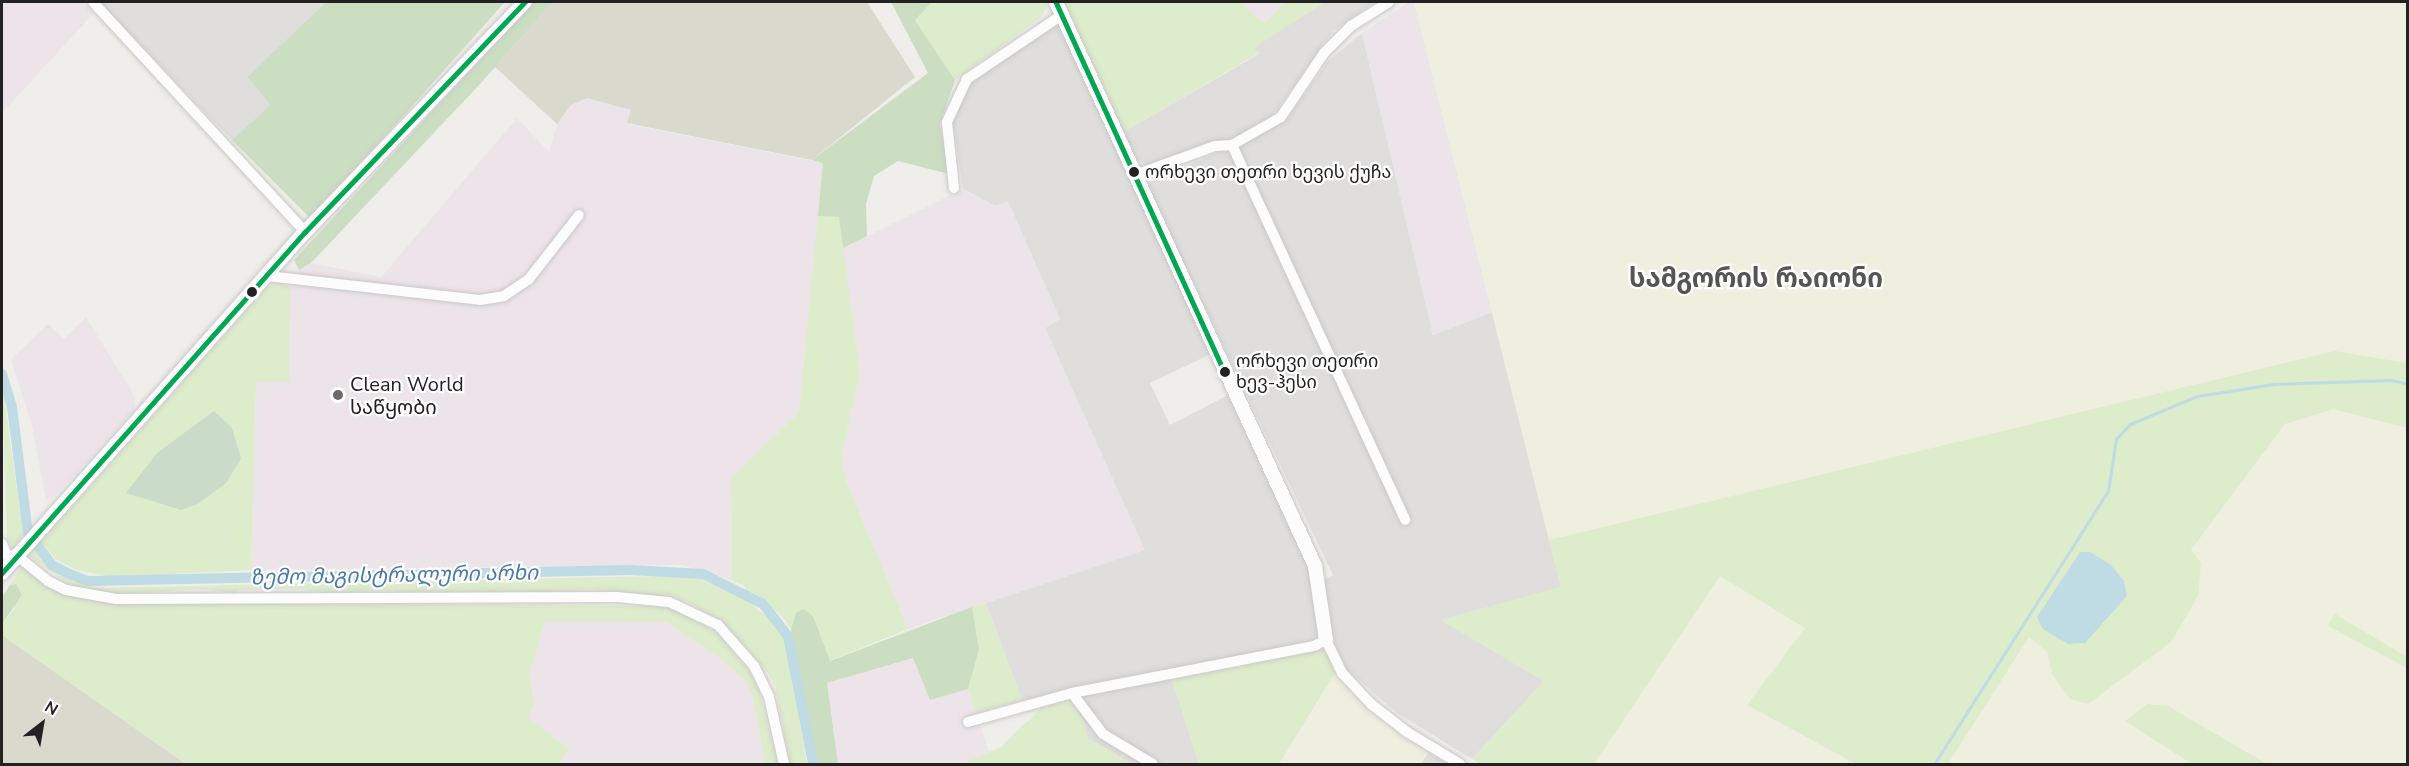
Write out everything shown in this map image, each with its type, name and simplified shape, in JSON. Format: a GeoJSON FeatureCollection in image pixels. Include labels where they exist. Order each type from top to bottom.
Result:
{"type":"FeatureCollection","features":[{"type":"Feature","properties":{"kind":"street"},"geometry":{"type":"LineString","coordinates":[[93,2],[305,232]]}},
{"type":"Feature","properties":{"kind":"street"},"geometry":{"type":"LineString","coordinates":[[9,562],[305,232],[525,2]]}},
{"type":"Feature","properties":{"kind":"street"},"geometry":{"type":"LineString","coordinates":[[1056,2],[1315,566],[1326,640],[1342,673],[1371,704],[1407,732],[1460,765]]}},
{"type":"Feature","properties":{"kind":"street"},"geometry":{"type":"LineString","coordinates":[[1135,175],[1215,146],[1232,145],[1281,117],[1324,53],[1351,26],[1389,2]]}},
{"type":"Feature","properties":{"kind":"street"},"geometry":{"type":"LineString","coordinates":[[954,188],[948,123],[967,79],[1062,15]]}},
{"type":"Feature","properties":{"kind":"street"},"geometry":{"type":"LineString","coordinates":[[1232,145],[1405,520]]}},
{"type":"Feature","properties":{"kind":"street"},"geometry":{"type":"LineString","coordinates":[[267,276],[480,300],[504,296],[529,279],[579,215]]}},
{"type":"Feature","properties":{"kind":"street"},"geometry":{"type":"LineString","coordinates":[[2,544],[9,562],[48,582],[66,590],[116,599],[617,597],[669,602],[718,625],[754,666],[769,698],[784,765]]}},
{"type":"Feature","properties":{"kind":"street"},"geometry":{"type":"LineString","coordinates":[[968,722],[1003,710],[1072,693],[1314,646],[1326,640]]}},
{"type":"Feature","properties":{"kind":"street"},"geometry":{"type":"LineString","coordinates":[[1072,693],[1103,734],[1153,765]]}},
{"type":"Feature","properties":{"kind":"shaded area"},"geometry":{"type":"Polygon","coordinates":[[[2,2],[82,2],[94,13],[2,113],[2,2]]]}},
{"type":"Feature","properties":{"kind":"shaded area"},"geometry":{"type":"Polygon","coordinates":[[[98,2],[326,2],[247,77],[270,105],[232,140],[98,2]]]}},
{"type":"Feature","properties":{"kind":"shaded area"},"geometry":{"type":"Polygon","coordinates":[[[553,2],[867,2],[915,77],[812,160],[627,123],[631,110],[587,98],[571,105],[557,124],[495,67],[553,2]]]}},
{"type":"Feature","properties":{"kind":"shaded area"},"geometry":{"type":"Polygon","coordinates":[[[1240,2],[1285,2],[1264,23],[1240,2]]]}},
{"type":"Feature","properties":{"kind":"shaded area"},"geometry":{"type":"Polygon","coordinates":[[[1325,2],[1375,2],[1333,31],[1272,117],[1230,140],[1215,140],[1149,167],[1132,156],[1120,134],[1259,54],[1254,47],[1325,2]]]}},
{"type":"Feature","properties":{"kind":"shaded area"},"geometry":{"type":"Polygon","coordinates":[[[1409,2],[1414,2],[1492,312],[1433,335],[1362,33],[1409,2]]]}},
{"type":"Feature","properties":{"kind":"shaded area"},"geometry":{"type":"Polygon","coordinates":[[[1060,21],[1211,354],[1150,383],[1170,425],[1228,395],[1310,568],[1320,632],[1313,642],[1022,700],[986,603],[1144,550],[1045,328],[1060,319],[1008,202],[995,206],[963,189],[953,122],[958,101],[971,82],[1060,21]]]}},
{"type":"Feature","properties":{"kind":"shaded area"},"geometry":{"type":"Polygon","coordinates":[[[1362,33],[1433,335],[1492,312],[1561,587],[1441,620],[1544,681],[1472,759],[1397,713],[1344,667],[1331,637],[1322,581],[1333,575],[1146,184],[1218,152],[1229,151],[1404,525],[1411,521],[1235,149],[1288,117],[1328,61],[1362,33]]]}},
{"type":"Feature","properties":{"kind":"shaded area"},"geometry":{"type":"Polygon","coordinates":[[[586,98],[632,110],[628,124],[824,163],[799,413],[731,478],[732,580],[682,565],[251,570],[256,382],[289,381],[290,286],[299,270],[311,263],[381,277],[517,118],[549,152],[557,124],[571,105],[586,98]]]}},
{"type":"Feature","properties":{"kind":"shaded area"},"geometry":{"type":"Polygon","coordinates":[[[963,189],[994,206],[1008,201],[1060,319],[1045,328],[1145,550],[908,629],[846,481],[841,458],[860,372],[843,248],[963,189]]]}},
{"type":"Feature","properties":{"kind":"shaded area"},"geometry":{"type":"Polygon","coordinates":[[[86,317],[135,397],[134,410],[54,497],[46,500],[32,426],[11,359],[48,324],[64,339],[86,317]]]}},
{"type":"Feature","properties":{"kind":"shaded area"},"geometry":{"type":"Polygon","coordinates":[[[545,621],[666,622],[723,659],[744,680],[752,693],[765,764],[558,764],[570,749],[528,718],[534,706],[530,673],[545,621]]]}},
{"type":"Feature","properties":{"kind":"shaded area"},"geometry":{"type":"Polygon","coordinates":[[[2,635],[186,764],[2,764],[2,635]]]}},
{"type":"Feature","properties":{"kind":"shaded area"},"geometry":{"type":"Polygon","coordinates":[[[913,658],[930,699],[968,689],[989,752],[961,764],[838,764],[827,683],[913,658]]]}},
{"type":"Feature","properties":{"kind":"shaded area"},"geometry":{"type":"Polygon","coordinates":[[[1172,679],[1199,764],[1132,764],[1087,738],[1079,697],[1172,679]]]}},
{"type":"Feature","properties":{"kind":"shaded area"},"geometry":{"type":"Polygon","coordinates":[[[1428,753],[1448,764],[1421,764],[1428,753]]]}},
{"type":"Feature","properties":{"kind":"green space"},"geometry":{"type":"Polygon","coordinates":[[[326,2],[505,2],[311,219],[232,140],[270,105],[247,77],[326,2]]]}},
{"type":"Feature","properties":{"kind":"green space"},"geometry":{"type":"Polygon","coordinates":[[[534,2],[553,2],[480,84],[311,263],[299,270],[294,260],[534,2]]]}},
{"type":"Feature","properties":{"kind":"green space"},"geometry":{"type":"Polygon","coordinates":[[[891,2],[932,2],[915,20],[955,80],[940,124],[949,174],[898,161],[874,176],[866,204],[867,236],[843,248],[839,217],[818,216],[823,163],[812,160],[928,73],[891,2]]]}},
{"type":"Feature","properties":{"kind":"green space"},"geometry":{"type":"Polygon","coordinates":[[[932,2],[1046,2],[1046,8],[1040,18],[955,80],[915,20],[932,2]]]}},
{"type":"Feature","properties":{"kind":"green space"},"geometry":{"type":"Polygon","coordinates":[[[1063,2],[1240,2],[1264,23],[1285,2],[1325,2],[1254,47],[1259,53],[1120,134],[1063,2]]]}},
{"type":"Feature","properties":{"kind":"green space"},"geometry":{"type":"Polygon","coordinates":[[[1414,2],[2407,2],[2407,363],[2335,351],[1549,540],[1414,2]]]}},
{"type":"Feature","properties":{"kind":"green space"},"geometry":{"type":"Polygon","coordinates":[[[818,216],[839,217],[860,372],[841,458],[846,481],[908,629],[829,661],[813,616],[796,613],[791,629],[781,615],[752,592],[747,601],[778,625],[786,644],[807,764],[790,764],[775,685],[767,672],[722,621],[682,599],[587,589],[508,595],[372,590],[330,594],[300,589],[239,590],[235,594],[203,589],[128,594],[95,592],[69,584],[28,555],[31,547],[58,575],[95,588],[659,576],[699,579],[740,598],[746,587],[732,580],[731,478],[799,413],[818,216]]]}},
{"type":"Feature","properties":{"kind":"green space"},"geometry":{"type":"Polygon","coordinates":[[[279,283],[290,286],[289,381],[256,382],[251,570],[112,577],[77,570],[56,559],[38,539],[58,523],[267,287],[279,283]]]}},
{"type":"Feature","properties":{"kind":"green space"},"geometry":{"type":"Polygon","coordinates":[[[2335,351],[2407,363],[2407,428],[2333,409],[2285,424],[2191,550],[2201,563],[2198,596],[2171,642],[2088,704],[2070,699],[2052,674],[2047,652],[2029,637],[1948,764],[1856,764],[1747,705],[1805,628],[1720,576],[1594,764],[1480,764],[1472,759],[1544,681],[1440,620],[1561,587],[1549,540],[2335,351]],[[2090,552],[2079,553],[2037,617],[2127,596],[2124,581],[2111,565],[2090,552]]]}},
{"type":"Feature","properties":{"kind":"green space"},"geometry":{"type":"Polygon","coordinates":[[[2,381],[23,535],[14,548],[7,540],[2,381]]]}},
{"type":"Feature","properties":{"kind":"green space"},"geometry":{"type":"Polygon","coordinates":[[[2333,409],[2407,428],[2407,657],[2336,615],[2328,626],[2407,668],[2407,764],[2267,764],[2235,748],[2126,721],[2192,764],[1948,764],[2029,637],[2047,652],[2052,674],[2087,704],[2140,665],[2191,551],[2286,424],[2333,409]]]}},
{"type":"Feature","properties":{"kind":"green space"},"geometry":{"type":"Polygon","coordinates":[[[214,411],[232,428],[241,459],[226,483],[198,504],[181,510],[126,493],[157,453],[214,411]]]}},
{"type":"Feature","properties":{"kind":"green space"},"geometry":{"type":"Polygon","coordinates":[[[23,565],[59,592],[109,603],[661,606],[688,612],[719,634],[756,680],[778,764],[765,764],[752,693],[744,680],[723,660],[666,622],[545,621],[530,673],[534,706],[528,718],[570,749],[558,764],[186,764],[2,635],[2,624],[15,608],[16,584],[10,585],[23,565]]]}},
{"type":"Feature","properties":{"kind":"green space"},"geometry":{"type":"Polygon","coordinates":[[[1720,576],[1805,628],[1747,705],[1856,764],[1594,764],[1720,576]]]}},
{"type":"Feature","properties":{"kind":"green space"},"geometry":{"type":"Polygon","coordinates":[[[16,584],[22,595],[2,624],[2,597],[10,585],[16,584]]]}},
{"type":"Feature","properties":{"kind":"green space"},"geometry":{"type":"Polygon","coordinates":[[[986,603],[1022,700],[976,713],[968,689],[979,649],[972,607],[986,603]]]}},
{"type":"Feature","properties":{"kind":"green space"},"geometry":{"type":"Polygon","coordinates":[[[972,607],[979,649],[968,689],[930,700],[913,658],[827,683],[838,764],[815,764],[791,629],[796,613],[804,609],[813,616],[830,661],[972,607]]]}},
{"type":"Feature","properties":{"kind":"green space"},"geometry":{"type":"Polygon","coordinates":[[[2335,614],[2407,657],[2407,668],[2328,626],[2335,614]]]}},
{"type":"Feature","properties":{"kind":"green space"},"geometry":{"type":"Polygon","coordinates":[[[1321,649],[1328,653],[1335,673],[1279,764],[1199,764],[1172,679],[1321,649]]]}},
{"type":"Feature","properties":{"kind":"green space"},"geometry":{"type":"Polygon","coordinates":[[[1335,673],[1372,712],[1428,753],[1421,764],[1281,764],[1335,673]]]}},
{"type":"Feature","properties":{"kind":"green space"},"geometry":{"type":"Polygon","coordinates":[[[1079,697],[1087,738],[1132,764],[961,764],[1001,747],[1041,708],[1079,697]]]}},
{"type":"Feature","properties":{"kind":"green space"},"geometry":{"type":"Polygon","coordinates":[[[2147,704],[2168,706],[2267,764],[2192,764],[2125,721],[2147,704]]]}},
{"type":"Feature","properties":{"kind":"water"},"geometry":{"type":"Polygon","coordinates":[[[2080,552],[2090,552],[2111,565],[2124,581],[2127,596],[2085,643],[2068,644],[2043,629],[2037,617],[2080,552]]]}},
{"type":"Feature","properties":{"kind":"waterway","name":"ზემო მაგისტრალური არხი"},"geometry":{"type":"LineString","coordinates":[[2,374],[12,407],[28,533],[52,565],[67,573],[88,581],[631,570],[703,574],[763,604],[788,636],[813,764]]}},
{"type":"Feature","properties":{"kind":"waterway"},"geometry":{"type":"LineString","coordinates":[[1934,764],[2108,491],[2116,439],[2130,424],[2197,396],[2274,384],[2392,380],[2408,384]]}},
{"type":"Feature","properties":{"kind":"transit line"},"geometry":{"type":"LineString","coordinates":[[2,573],[305,232],[525,2]]}},
{"type":"Feature","properties":{"kind":"transit line"},"geometry":{"type":"LineString","coordinates":[[1056,2],[1225,372]]}},
{"type":"Feature","properties":{"kind":"place","name":"ორხევი თეთრი ხევის ქუჩა"},"geometry":{"type":"Point","coordinates":[1134,172]}},
{"type":"Feature","properties":{"kind":"place","name":"ორხევი თეთრი ხევ-ჰესი"},"geometry":{"type":"Point","coordinates":[1225,372]}},
{"type":"Feature","properties":{"kind":"place","name":"Clean World საწყობი"},"geometry":{"type":"Point","coordinates":[338,395]}},
{"type":"Feature","properties":{"kind":"district","name":"სამგორის რაიონი"},"geometry":{"type":"Point","coordinates":[1756,279]}}]}
